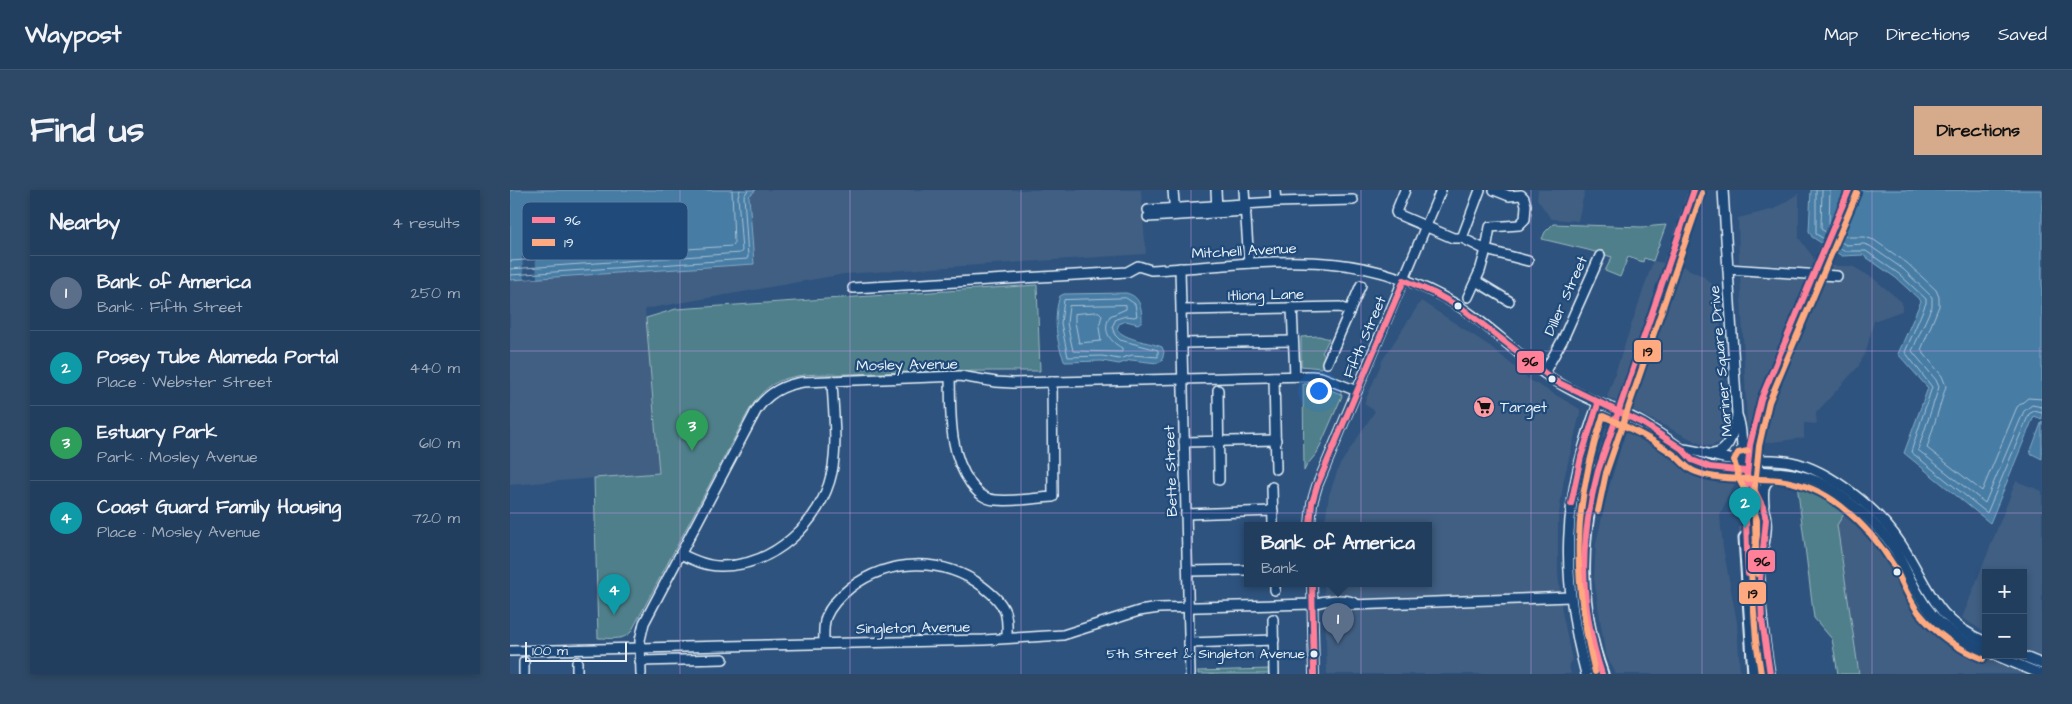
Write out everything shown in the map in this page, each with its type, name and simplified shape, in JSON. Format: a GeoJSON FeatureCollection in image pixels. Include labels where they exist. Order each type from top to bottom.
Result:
{"type":"FeatureCollection","features":[{"type":"Feature","properties":{"kind":"main road"},"geometry":{"type":"LineString","coordinates":[[1598,472],[1586,523],[1583,574],[1589,624],[1602,674]]}},
{"type":"Feature","properties":{"kind":"main road"},"geometry":{"type":"LineString","coordinates":[[1745,538],[1754,674]]}},
{"type":"Feature","properties":{"kind":"street"},"geometry":{"type":"LineString","coordinates":[[1173,190],[1174,212]]}},
{"type":"Feature","properties":{"kind":"street"},"geometry":{"type":"LineString","coordinates":[[1216,190],[1217,209]]}},
{"type":"Feature","properties":{"kind":"street"},"geometry":{"type":"LineString","coordinates":[[1244,190],[1249,263]]}},
{"type":"Feature","properties":{"kind":"street"},"geometry":{"type":"LineString","coordinates":[[1275,190],[1276,202]]}},
{"type":"Feature","properties":{"kind":"street"},"geometry":{"type":"LineString","coordinates":[[1405,190],[1396,212],[1397,214],[1453,238],[1462,238],[1486,250],[1528,261]]}},
{"type":"Feature","properties":{"kind":"street","name":"Fifth Street"},"geometry":{"type":"LineString","coordinates":[[1310,522],[1312,503],[1317,486],[1441,190]]}},
{"type":"Feature","properties":{"kind":"street"},"geometry":{"type":"LineString","coordinates":[[1462,238],[1480,190]]}},
{"type":"Feature","properties":{"kind":"street"},"geometry":{"type":"LineString","coordinates":[[1468,297],[1476,281],[1486,250],[1490,227],[1519,225],[1526,220],[1524,198],[1521,196],[1509,196],[1494,190]]}},
{"type":"Feature","properties":{"kind":"street","name":"Mariner Square Drive"},"geometry":{"type":"LineString","coordinates":[[1723,190],[1737,415],[1741,424],[1745,471],[1764,511],[1767,527],[1760,572],[1765,639],[1770,674]]}},
{"type":"Feature","properties":{"kind":"street"},"geometry":{"type":"LineString","coordinates":[[1148,214],[1245,208],[1276,202],[1353,200]]}},
{"type":"Feature","properties":{"kind":"street","name":"Diller Street"},"geometry":{"type":"LineString","coordinates":[[1544,373],[1562,340],[1600,256]]}},
{"type":"Feature","properties":{"kind":"street","name":"Mitchell Avenue"},"geometry":{"type":"LineString","coordinates":[[853,288],[1127,272],[1138,266],[1150,270],[1296,261],[1332,262],[1369,269],[1404,280],[1432,292],[1466,311],[1544,373],[1566,388],[1631,418],[1682,449]]}},
{"type":"Feature","properties":{"kind":"street","name":"Bette Street"},"geometry":{"type":"LineString","coordinates":[[1180,268],[1190,674]]}},
{"type":"Feature","properties":{"kind":"street"},"geometry":{"type":"LineString","coordinates":[[1728,269],[1837,276]]}},
{"type":"Feature","properties":{"kind":"street"},"geometry":{"type":"LineString","coordinates":[[1476,281],[1508,301]]}},
{"type":"Feature","properties":{"kind":"street"},"geometry":{"type":"LineString","coordinates":[[1327,363],[1361,285]]}},
{"type":"Feature","properties":{"kind":"street","name":"Itliong Lane"},"geometry":{"type":"LineString","coordinates":[[1182,310],[1340,307],[1350,311]]}},
{"type":"Feature","properties":{"kind":"street"},"geometry":{"type":"LineString","coordinates":[[1292,308],[1295,376]]}},
{"type":"Feature","properties":{"kind":"street"},"geometry":{"type":"LineString","coordinates":[[1182,343],[1293,341]]}},
{"type":"Feature","properties":{"kind":"street"},"geometry":{"type":"LineString","coordinates":[[950,376],[952,430],[955,451],[963,470],[980,495],[995,500],[1053,497],[1052,382]]}},
{"type":"Feature","properties":{"kind":"street","name":"Mosley Avenue"},"geometry":{"type":"LineString","coordinates":[[641,674],[640,635],[644,622],[760,405],[772,393],[786,385],[832,380],[950,376],[996,382],[1052,382],[1295,376],[1322,377],[1357,391]]}},
{"type":"Feature","properties":{"kind":"street"},"geometry":{"type":"LineString","coordinates":[[1274,377],[1276,470]]}},
{"type":"Feature","properties":{"kind":"street"},"geometry":{"type":"LineString","coordinates":[[681,554],[694,561],[711,565],[720,566],[742,563],[776,550],[794,537],[806,525],[821,502],[832,472],[834,445],[832,380]]}},
{"type":"Feature","properties":{"kind":"street"},"geometry":{"type":"LineString","coordinates":[[1218,390],[1219,480]]}},
{"type":"Feature","properties":{"kind":"street"},"geometry":{"type":"LineString","coordinates":[[1586,674],[1570,597],[1568,540],[1572,497],[1581,456],[1598,404]]}},
{"type":"Feature","properties":{"kind":"street"},"geometry":{"type":"LineString","coordinates":[[1706,454],[1715,454],[1725,449],[1737,415]]}},
{"type":"Feature","properties":{"kind":"street"},"geometry":{"type":"LineString","coordinates":[[1184,442],[1276,440]]}},
{"type":"Feature","properties":{"kind":"street"},"geometry":{"type":"LineString","coordinates":[[1982,640],[1962,629],[1938,606],[1927,592],[1896,536],[1882,520],[1842,485],[1822,473],[1792,462],[1743,460],[1682,449],[1684,455],[1707,466],[1724,470],[1788,472],[1820,482],[1836,492],[1851,504],[1888,541],[1930,611],[1957,636],[1982,650]]}},
{"type":"Feature","properties":{"kind":"street"},"geometry":{"type":"LineString","coordinates":[[1764,511],[1763,491],[1767,482],[1775,476],[1788,472]]}},
{"type":"Feature","properties":{"kind":"street"},"geometry":{"type":"LineString","coordinates":[[1272,487],[1273,522]]}},
{"type":"Feature","properties":{"kind":"street"},"geometry":{"type":"LineString","coordinates":[[1186,514],[1273,511]]}},
{"type":"Feature","properties":{"kind":"street"},"geometry":{"type":"LineString","coordinates":[[824,643],[824,625],[829,610],[848,590],[865,578],[885,570],[919,565],[930,565],[952,571],[969,578],[986,589],[1005,612],[1007,638]]}},
{"type":"Feature","properties":{"kind":"street"},"geometry":{"type":"LineString","coordinates":[[1188,571],[1244,570]]}},
{"type":"Feature","properties":{"kind":"street"},"geometry":{"type":"LineString","coordinates":[[1312,587],[1314,674]]}},
{"type":"Feature","properties":{"kind":"street","name":"Singleton Avenue"},"geometry":{"type":"LineString","coordinates":[[510,651],[1007,638],[1063,635],[1139,611],[1188,607],[1312,604],[1349,606],[1356,603],[1570,597]]}},
{"type":"Feature","properties":{"kind":"street"},"geometry":{"type":"LineString","coordinates":[[1273,619],[1274,674]]}},
{"type":"Feature","properties":{"kind":"street"},"geometry":{"type":"LineString","coordinates":[[1189,643],[1274,640]]}},
{"type":"Feature","properties":{"kind":"street"},"geometry":{"type":"LineString","coordinates":[[2027,658],[2042,664]]}},
{"type":"Feature","properties":{"kind":"street"},"geometry":{"type":"LineString","coordinates":[[640,661],[723,659]]}},
{"type":"Feature","properties":{"kind":"street"},"geometry":{"type":"LineString","coordinates":[[2005,659],[2041,674]]}},
{"type":"Feature","properties":{"kind":"street"},"geometry":{"type":"LineString","coordinates":[[524,662],[524,674]]}},
{"type":"Feature","properties":{"kind":"street"},"geometry":{"type":"LineString","coordinates":[[577,662],[578,674]]}},
{"type":"Feature","properties":{"kind":"shaded area"},"geometry":{"type":"Polygon","coordinates":[[[756,190],[1141,190],[1146,254],[845,274],[645,309],[659,473],[510,485],[510,280],[754,264],[749,195],[756,190]]]}},
{"type":"Feature","properties":{"kind":"shaded area"},"geometry":{"type":"Polygon","coordinates":[[[1538,190],[1585,190],[1578,221],[1551,219],[1537,199],[1538,190]]]}},
{"type":"Feature","properties":{"kind":"shaded area"},"geometry":{"type":"Polygon","coordinates":[[[1799,193],[1799,238],[1813,257],[1814,268],[1739,263],[1738,218],[1774,209],[1799,193]]]}},
{"type":"Feature","properties":{"kind":"shaded area"},"geometry":{"type":"Polygon","coordinates":[[[1653,261],[1682,266],[1703,276],[1719,290],[1725,421],[1724,437],[1718,443],[1711,446],[1701,444],[1607,397],[1653,261]]]}},
{"type":"Feature","properties":{"kind":"shaded area"},"geometry":{"type":"Polygon","coordinates":[[[1824,266],[1852,266],[1873,278],[1902,302],[1902,311],[1874,321],[1866,352],[1858,367],[1816,413],[1817,424],[1804,423],[1804,438],[1748,445],[1740,273],[1819,278],[1824,266]]]}},
{"type":"Feature","properties":{"kind":"shaded area"},"geometry":{"type":"Polygon","coordinates":[[[1421,301],[1490,346],[1530,380],[1580,409],[1564,479],[1558,520],[1558,573],[1562,611],[1572,660],[1569,664],[1571,674],[1327,674],[1324,587],[1432,587],[1432,522],[1324,522],[1329,495],[1339,466],[1375,411],[1364,404],[1383,359],[1421,301]]]}},
{"type":"Feature","properties":{"kind":"shaded area"},"geometry":{"type":"Polygon","coordinates":[[[1627,427],[1683,462],[1708,473],[1726,477],[1735,485],[1728,496],[1720,516],[1723,547],[1737,622],[1740,674],[1616,674],[1605,653],[1594,578],[1596,543],[1609,487],[1627,427]]]}},
{"type":"Feature","properties":{"kind":"shaded area"},"geometry":{"type":"Polygon","coordinates":[[[2016,481],[2042,491],[2042,657],[2027,651],[2027,569],[1982,569],[1982,630],[1962,618],[2016,481]]]}},
{"type":"Feature","properties":{"kind":"shaded area"},"geometry":{"type":"Polygon","coordinates":[[[1846,511],[1872,532],[1891,558],[1925,613],[1952,639],[1982,653],[1982,659],[1996,659],[2029,674],[1859,674],[1837,525],[1846,511]]]}},
{"type":"Feature","properties":{"kind":"green space"},"geometry":{"type":"Polygon","coordinates":[[[1553,224],[1642,227],[1666,225],[1653,261],[1644,258],[1643,262],[1628,257],[1620,277],[1605,271],[1612,257],[1542,239],[1545,232],[1553,224]]]}},
{"type":"Feature","properties":{"kind":"green space"},"geometry":{"type":"Polygon","coordinates":[[[1037,285],[1040,371],[809,375],[785,379],[767,388],[754,402],[747,414],[631,632],[620,638],[598,638],[594,478],[659,473],[646,318],[676,309],[1037,285]]]}},
{"type":"Feature","properties":{"kind":"green space"},"geometry":{"type":"Polygon","coordinates":[[[1319,336],[1329,339],[1322,353],[1327,356],[1321,368],[1301,366],[1301,337],[1319,336]]]}},
{"type":"Feature","properties":{"kind":"green space"},"geometry":{"type":"Polygon","coordinates":[[[1303,384],[1315,384],[1342,396],[1317,453],[1304,471],[1303,384]]]}},
{"type":"Feature","properties":{"kind":"green space"},"geometry":{"type":"Polygon","coordinates":[[[1797,484],[1824,493],[1835,500],[1846,511],[1837,525],[1859,674],[1838,674],[1832,639],[1814,618],[1797,484]]]}},
{"type":"Feature","properties":{"kind":"green space"},"geometry":{"type":"Polygon","coordinates":[[[1270,669],[1271,674],[1198,674],[1198,671],[1270,669]]]}},
{"type":"Feature","properties":{"kind":"water"},"geometry":{"type":"Polygon","coordinates":[[[510,190],[756,190],[749,196],[754,264],[510,280],[510,190]]]}},
{"type":"Feature","properties":{"kind":"water"},"geometry":{"type":"Polygon","coordinates":[[[1811,190],[2042,190],[2042,419],[2034,416],[1990,523],[1904,453],[1928,388],[1898,354],[1921,301],[1896,278],[1863,255],[1842,256],[1812,237],[1809,231],[1811,190]]]}},
{"type":"Feature","properties":{"kind":"water"},"geometry":{"type":"Polygon","coordinates":[[[1126,293],[1134,297],[1139,303],[1142,321],[1138,324],[1126,321],[1119,324],[1117,329],[1125,336],[1162,347],[1164,352],[1162,361],[1157,363],[1131,360],[1119,364],[1102,361],[1065,362],[1059,346],[1056,329],[1060,296],[1064,294],[1126,293]]]}},
{"type":"Feature","properties":{"kind":"water"},"geometry":{"type":"Polygon","coordinates":[[[2042,421],[2042,459],[2030,453],[2042,421]]]}},
{"type":"Feature","properties":{"kind":"pier"},"geometry":{"type":"Polygon","coordinates":[[[522,260],[536,260],[537,278],[524,279],[522,260]]]}},
{"type":"Feature","properties":{"kind":"tunnel"},"geometry":{"type":"LineString","coordinates":[[1598,471],[1694,190]]}},
{"type":"Feature","properties":{"kind":"tunnel"},"geometry":{"type":"LineString","coordinates":[[1745,538],[1745,496],[1750,445],[1761,399],[1849,190]]}},
{"type":"Feature","properties":{"kind":"transit line","name":"96"},"geometry":{"type":"LineString","coordinates":[[1602,674],[1594,648],[1586,597],[1584,572],[1587,523],[1598,471],[1694,190]]}},
{"type":"Feature","properties":{"kind":"transit line","name":"96"},"geometry":{"type":"LineString","coordinates":[[1748,574],[1745,496],[1750,445],[1761,399],[1849,190]]}},
{"type":"Feature","properties":{"kind":"transit line","name":"19"},"geometry":{"type":"LineString","coordinates":[[1598,511],[1606,473],[1702,193]]}},
{"type":"Feature","properties":{"kind":"transit line","name":"19"},"geometry":{"type":"LineString","coordinates":[[1757,574],[1754,496],[1759,446],[1769,402],[1857,193]]}},
{"type":"Feature","properties":{"kind":"transit line","name":"96"},"geometry":{"type":"LineString","coordinates":[[1404,280],[1434,293],[1463,309],[1555,381],[1644,424],[1682,449],[1692,460],[1710,467],[1745,471],[1763,507],[1766,520],[1760,579],[1762,620],[1770,674]]}},
{"type":"Feature","properties":{"kind":"transit line","name":"96"},"geometry":{"type":"LineString","coordinates":[[1310,522],[1312,503],[1317,486],[1404,280]]}},
{"type":"Feature","properties":{"kind":"transit line","name":"96"},"geometry":{"type":"LineString","coordinates":[[1571,504],[1581,457],[1598,404]]}},
{"type":"Feature","properties":{"kind":"transit line","name":"19"},"geometry":{"type":"LineString","coordinates":[[1595,672],[1582,605],[1579,543],[1585,482],[1603,416],[1656,443],[1696,472],[1716,477],[1788,481],[1820,492],[1849,513],[1877,541],[1894,566],[1919,613],[1926,621],[1948,640],[1965,651],[1982,659]]}},
{"type":"Feature","properties":{"kind":"transit line","name":"19"},"geometry":{"type":"LineString","coordinates":[[1748,451],[1738,453],[1734,460],[1739,479],[1753,506],[1757,520],[1757,535],[1751,572],[1756,640],[1761,674]]}},
{"type":"Feature","properties":{"kind":"transit line","name":"96"},"geometry":{"type":"LineString","coordinates":[[1312,587],[1314,674]]}},
{"type":"Feature","properties":{"kind":"place","name":"Target"},"geometry":{"type":"Point","coordinates":[1484,407]}},
{"type":"Feature","properties":{"kind":"place","name":"Estuary Park"},"geometry":{"type":"Point","coordinates":[692,451]}},
{"type":"Feature","properties":{"kind":"place","name":"Posey Tube Alameda Portal"},"geometry":{"type":"Point","coordinates":[1745,528]}},
{"type":"Feature","properties":{"kind":"place","name":"Coast Guard Family Housing"},"geometry":{"type":"Point","coordinates":[614,615]}},
{"type":"Feature","properties":{"kind":"place","name":"Bank of America"},"geometry":{"type":"Point","coordinates":[1338,644]}},
{"type":"Feature","properties":{"kind":"place","name":"5th Street & Singleton Avenue"},"geometry":{"type":"Point","coordinates":[1314,654]}}]}
